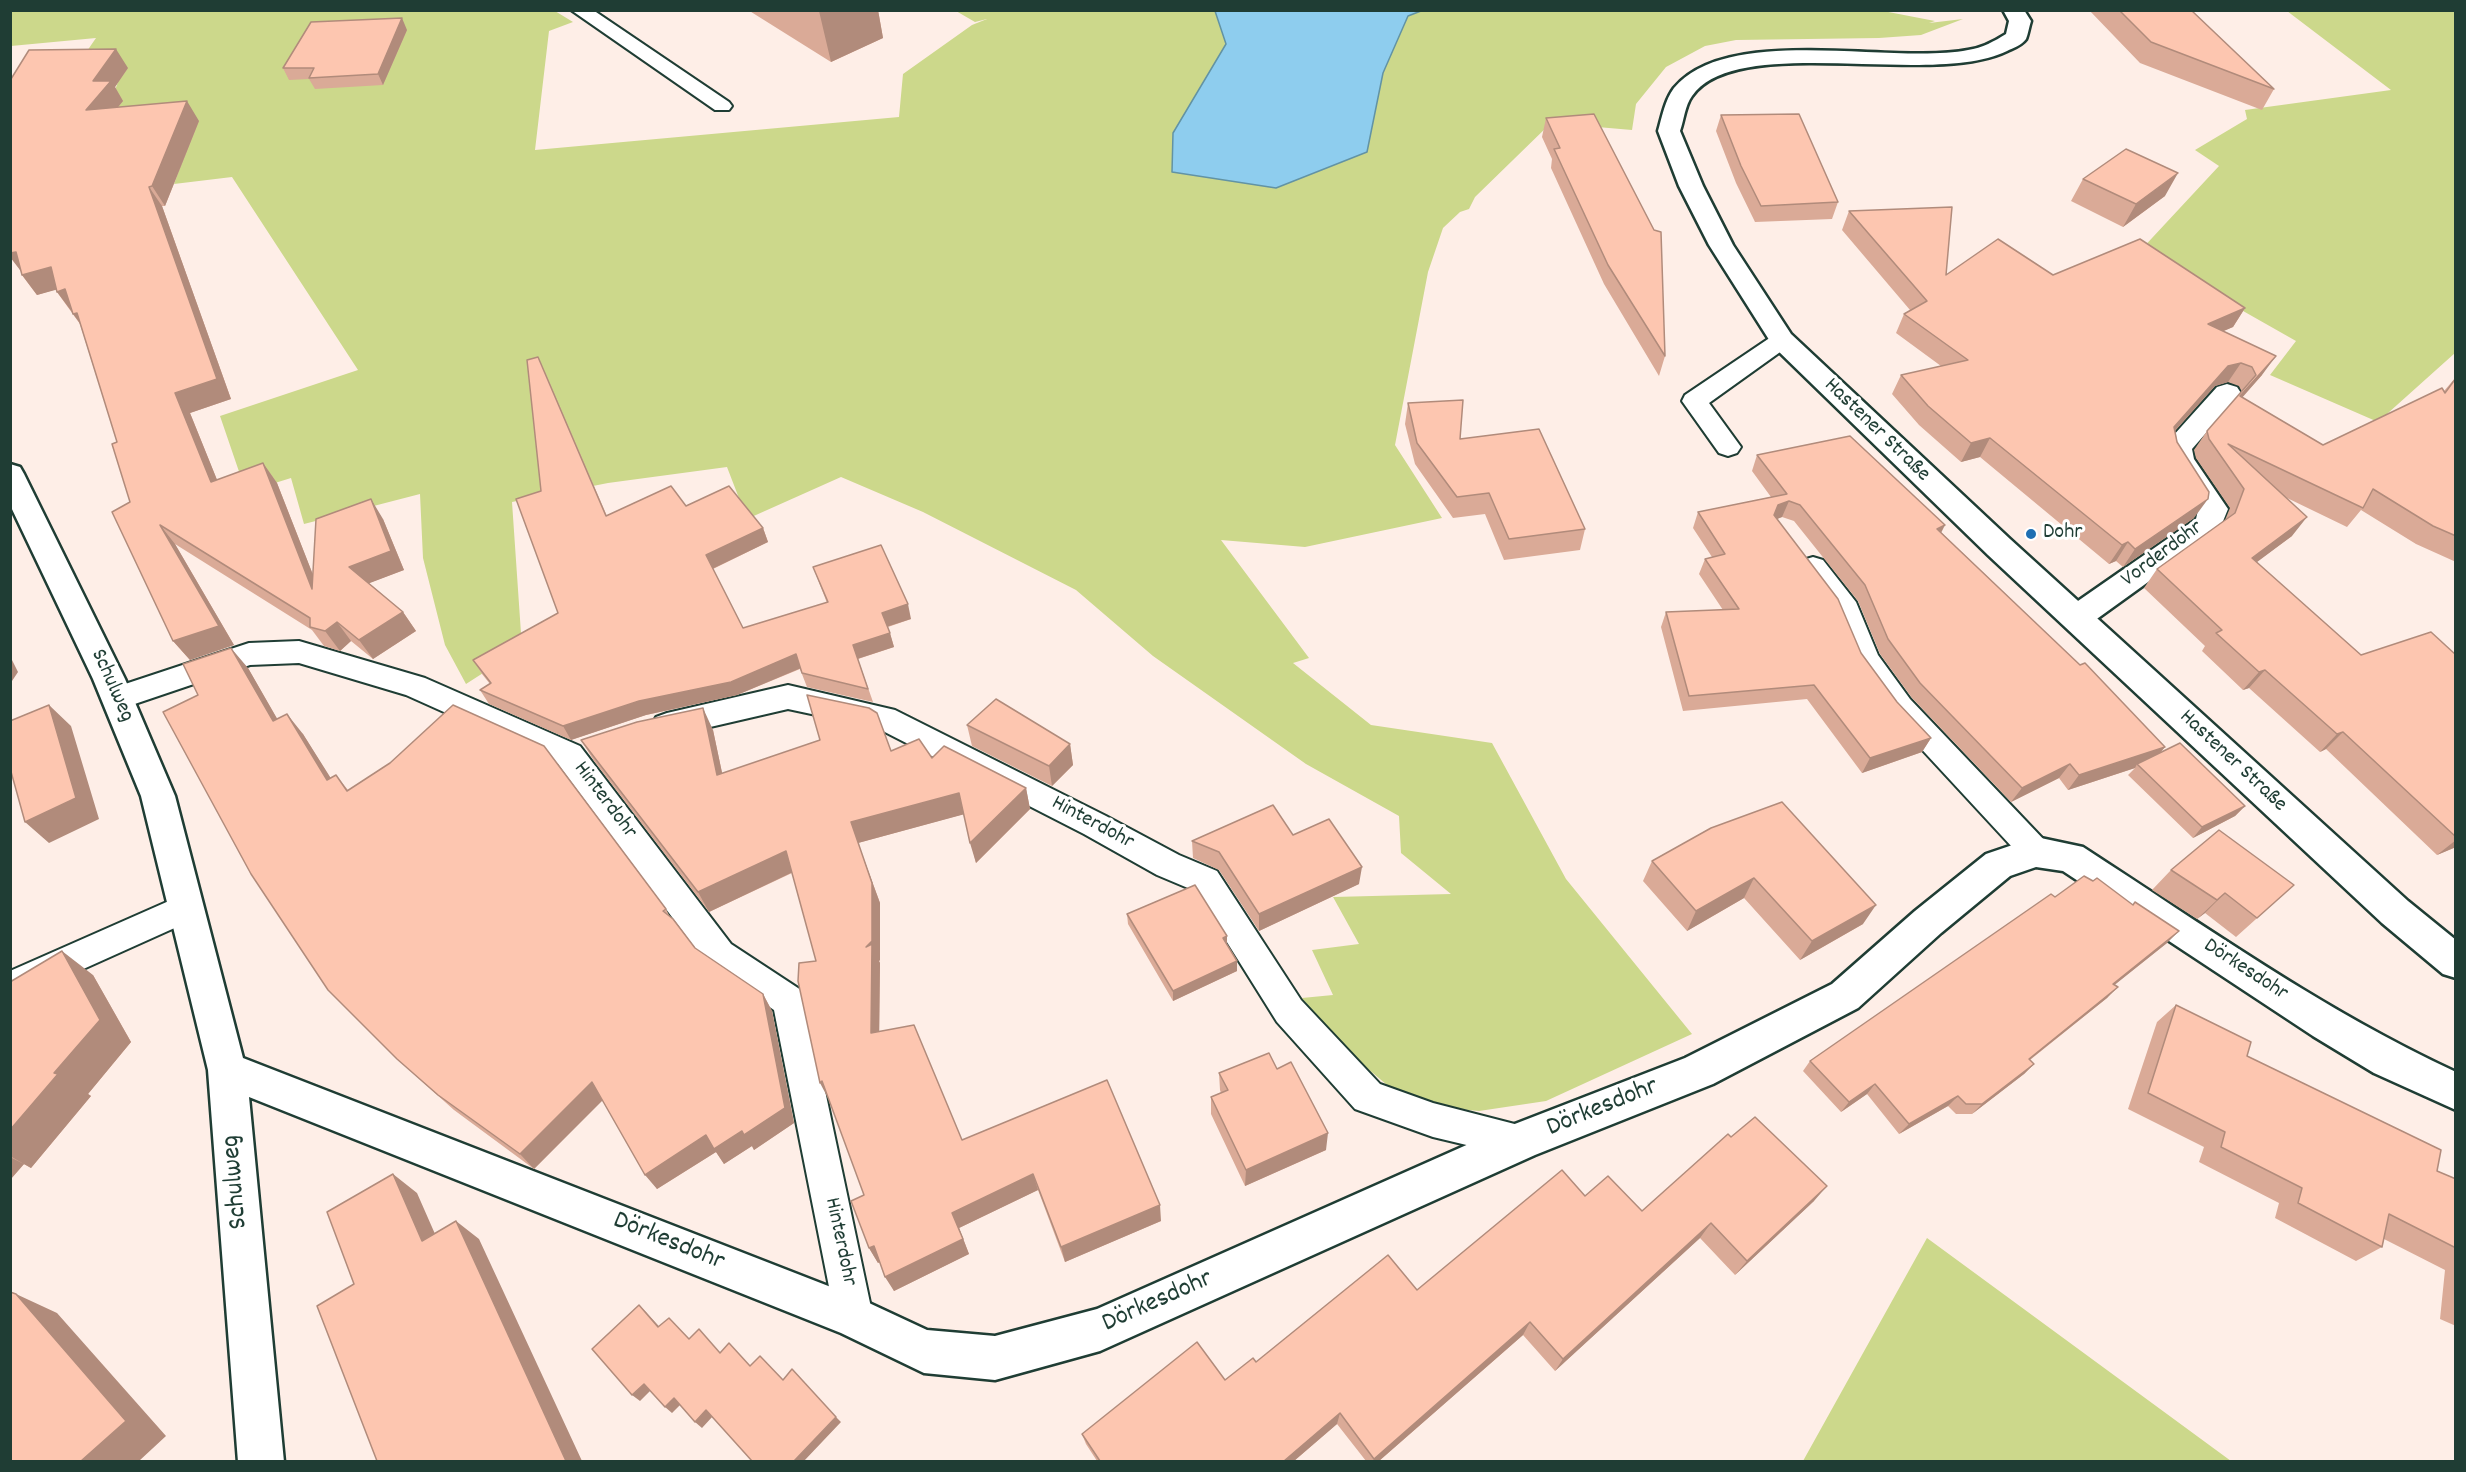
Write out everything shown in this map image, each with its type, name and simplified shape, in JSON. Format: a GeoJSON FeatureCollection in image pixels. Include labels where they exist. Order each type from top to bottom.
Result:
{"type":"FeatureCollection","features":[{"type":"Feature","properties":{"kind":"street","name":"Hastener Straße"},"geometry":{"type":"LineString","coordinates":[[2013,10],[2020,21],[2016,38],[1995,50],[1962,58],[1794,57],[1735,62],[1702,76],[1683,92],[1669,131],[1691,186],[1720,245],[1782,340],[1853,410],[2076,618],[2395,912],[2456,962]]}},
{"type":"Feature","properties":{"kind":"street","name":"Vorderdohr"},"geometry":{"type":"LineString","coordinates":[[2076,618],[2209,524],[2213,508],[2180,460],[2177,447],[2227,393]]}},
{"type":"Feature","properties":{"kind":"street","name":"Schulweg"},"geometry":{"type":"LineString","coordinates":[[10,474],[117,698],[158,796],[187,907],[227,1070],[261,1461]]}},
{"type":"Feature","properties":{"kind":"street","name":"Dörkesdohr"},"geometry":{"type":"LineString","coordinates":[[227,1070],[854,1317],[924,1351],[995,1358],[1100,1330],[1521,1141],[1699,1071],[1845,996],[1928,922],[1998,865],[2037,852],[2071,858],[2326,1024],[2388,1060],[2456,1092]]}},
{"type":"Feature","properties":{"kind":"lane"},"geometry":{"type":"LineString","coordinates":[[580,10],[722,106]]}},
{"type":"Feature","properties":{"kind":"lane"},"geometry":{"type":"LineString","coordinates":[[1728,447],[1694,401],[1782,340]]}},
{"type":"Feature","properties":{"kind":"lane"},"geometry":{"type":"LineString","coordinates":[[1797,547],[1846,609],[1865,658],[1900,707],[1938,750],[2037,852]]}},
{"type":"Feature","properties":{"kind":"lane","name":"Hinterdohr"},"geometry":{"type":"LineString","coordinates":[[117,698],[249,654],[299,652],[415,686],[580,751],[719,954],[789,1001],[854,1317]]}},
{"type":"Feature","properties":{"kind":"lane","name":"Hinterdohr"},"geometry":{"type":"LineString","coordinates":[[636,732],[788,697],[884,718],[1056,805],[1168,866],[1206,881],[1289,1011],[1368,1097],[1433,1120],[1521,1141]]}},
{"type":"Feature","properties":{"kind":"lane"},"geometry":{"type":"LineString","coordinates":[[10,987],[187,907]]}},
{"type":"Feature","properties":{"kind":"green space"},"geometry":{"type":"Polygon","coordinates":[[[1878,10],[1935,21],[1929,23],[1963,19],[1921,35],[1879,38],[1736,40],[1705,46],[1666,67],[1636,104],[1632,130],[1551,123],[1475,197],[1469,209],[1460,212],[1443,228],[1428,272],[1395,445],[1442,518],[1305,547],[1221,540],[1309,658],[1293,663],[1371,725],[1492,743],[1566,879],[1692,1034],[1546,1101],[1479,1111],[1447,1108],[1393,1090],[1342,1047],[1302,998],[1333,995],[1312,950],[1359,944],[1333,897],[1451,894],[1401,853],[1399,816],[1306,764],[1153,656],[1076,590],[923,512],[841,477],[747,519],[727,467],[608,483],[512,502],[522,648],[466,684],[445,645],[423,558],[420,494],[304,524],[291,478],[246,492],[220,416],[358,370],[232,177],[174,184],[187,148],[103,124],[119,79],[67,80],[96,38],[11,46],[11,11],[555,11],[573,22],[549,31],[535,150],[899,117],[903,74],[972,25],[987,19],[975,22],[956,11],[1878,10]]]}},
{"type":"Feature","properties":{"kind":"green space"},"geometry":{"type":"Polygon","coordinates":[[[2287,11],[2455,11],[2455,353],[2378,422],[2270,375],[2296,341],[2139,252],[2219,166],[2195,150],[2247,119],[2245,110],[2391,90],[2287,11]]]}},
{"type":"Feature","properties":{"kind":"green space"},"geometry":{"type":"Polygon","coordinates":[[[1927,1238],[2231,1461],[1803,1461],[1927,1238]]]}},
{"type":"Feature","properties":{"kind":"water"},"geometry":{"type":"Polygon","coordinates":[[[1215,11],[1421,11],[1408,16],[1383,73],[1367,152],[1276,188],[1172,172],[1173,133],[1226,44],[1215,11]]]}},
{"type":"Feature","properties":{"kind":"building"},"geometry":{"type":"Polygon","coordinates":[[[2119,10],[2191,10],[2274,89],[2151,42],[2119,10]]]}},
{"type":"Feature","properties":{"kind":"building"},"geometry":{"type":"Polygon","coordinates":[[[402,18],[378,74],[309,78],[314,68],[283,68],[311,22],[402,18]]]}},
{"type":"Feature","properties":{"kind":"building"},"geometry":{"type":"Polygon","coordinates":[[[116,49],[93,81],[111,81],[86,110],[187,101],[152,186],[149,187],[217,379],[175,393],[211,482],[263,463],[312,589],[316,519],[371,499],[391,551],[349,567],[403,612],[359,640],[337,622],[325,631],[310,627],[310,618],[160,525],[219,626],[173,641],[112,512],[130,502],[112,444],[117,442],[77,313],[73,314],[65,289],[57,292],[51,267],[22,275],[16,252],[10,253],[10,78],[29,50],[116,49]]]}},
{"type":"Feature","properties":{"kind":"building"},"geometry":{"type":"Polygon","coordinates":[[[1594,114],[1654,230],[1661,232],[1665,356],[1608,265],[1554,149],[1560,148],[1546,118],[1594,114]]]}},
{"type":"Feature","properties":{"kind":"building"},"geometry":{"type":"Polygon","coordinates":[[[1799,114],[1838,202],[1761,206],[1741,166],[1721,115],[1799,114]]]}},
{"type":"Feature","properties":{"kind":"building"},"geometry":{"type":"Polygon","coordinates":[[[2126,149],[2178,173],[2136,204],[2083,179],[2126,149]]]}},
{"type":"Feature","properties":{"kind":"building"},"geometry":{"type":"Polygon","coordinates":[[[1952,207],[1946,275],[1998,239],[2053,275],[2140,239],[2245,308],[2208,324],[2276,356],[2240,396],[2323,445],[2442,388],[2445,393],[2456,378],[2456,536],[2433,526],[2373,489],[2363,508],[2228,444],[2307,517],[2252,558],[2361,655],[2431,632],[2456,655],[2456,837],[2343,732],[2337,734],[2265,670],[2259,672],[2216,633],[2222,630],[2157,569],[2235,513],[2244,489],[2209,439],[2207,431],[2256,375],[2252,367],[2241,363],[2228,366],[2174,427],[2177,442],[2209,492],[2208,499],[2135,549],[2128,542],[2122,545],[1990,438],[1971,443],[1928,406],[1901,375],[1968,360],[1904,314],[1927,301],[1849,211],[1952,207]]]}},
{"type":"Feature","properties":{"kind":"building"},"geometry":{"type":"Polygon","coordinates":[[[538,357],[606,516],[671,486],[686,506],[729,486],[763,528],[706,555],[743,628],[828,602],[813,567],[881,545],[908,604],[882,613],[890,633],[853,645],[868,689],[802,673],[796,654],[731,682],[639,701],[563,726],[480,690],[491,683],[473,660],[558,613],[516,499],[541,491],[527,360],[538,357]]]}},
{"type":"Feature","properties":{"kind":"building"},"geometry":{"type":"Polygon","coordinates":[[[1463,400],[1460,439],[1539,429],[1585,529],[1509,539],[1489,493],[1457,497],[1417,443],[1408,403],[1463,400]]]}},
{"type":"Feature","properties":{"kind":"building"},"geometry":{"type":"Polygon","coordinates":[[[1850,436],[1945,525],[1937,529],[2080,665],[2085,663],[2165,747],[2079,775],[2070,764],[2022,788],[1920,683],[1888,639],[1865,585],[1800,505],[1789,501],[1778,505],[1774,515],[1838,599],[1861,653],[1897,702],[1931,738],[1870,758],[1814,685],[1689,696],[1666,612],[1739,609],[1705,559],[1725,554],[1698,512],[1787,494],[1757,455],[1850,436]]]}},
{"type":"Feature","properties":{"kind":"building"},"geometry":{"type":"Polygon","coordinates":[[[231,648],[273,721],[287,714],[327,780],[336,775],[347,791],[390,763],[453,705],[544,746],[666,909],[663,911],[673,919],[695,948],[763,994],[785,1108],[744,1135],[742,1131],[714,1149],[706,1135],[645,1175],[592,1082],[520,1154],[438,1095],[397,1059],[328,990],[251,874],[163,712],[198,695],[183,664],[231,648]]]}},
{"type":"Feature","properties":{"kind":"building"},"geometry":{"type":"Polygon","coordinates":[[[807,695],[869,708],[877,713],[891,751],[919,739],[932,758],[944,746],[1026,788],[970,843],[959,793],[851,822],[872,883],[872,941],[866,947],[872,944],[871,1033],[914,1025],[962,1140],[1107,1080],[1160,1205],[1061,1247],[1033,1174],[952,1213],[963,1239],[885,1277],[874,1246],[869,1248],[851,1201],[864,1195],[822,1081],[820,1083],[798,981],[799,963],[816,961],[786,851],[698,892],[581,740],[637,722],[703,708],[717,775],[820,740],[807,695]]]}},
{"type":"Feature","properties":{"kind":"building"},"geometry":{"type":"Polygon","coordinates":[[[996,699],[1070,744],[1049,766],[967,725],[996,699]]]}},
{"type":"Feature","properties":{"kind":"building"},"geometry":{"type":"Polygon","coordinates":[[[49,705],[76,798],[25,822],[10,768],[10,721],[49,705]]]}},
{"type":"Feature","properties":{"kind":"building"},"geometry":{"type":"Polygon","coordinates":[[[2180,743],[2245,806],[2202,827],[2137,764],[2180,743]]]}},
{"type":"Feature","properties":{"kind":"building"},"geometry":{"type":"Polygon","coordinates":[[[1782,802],[1876,905],[1812,941],[1754,878],[1696,911],[1652,861],[1711,828],[1782,802]]]}},
{"type":"Feature","properties":{"kind":"building"},"geometry":{"type":"Polygon","coordinates":[[[1273,805],[1293,835],[1329,819],[1362,867],[1259,914],[1219,852],[1192,841],[1273,805]]]}},
{"type":"Feature","properties":{"kind":"building"},"geometry":{"type":"Polygon","coordinates":[[[2219,830],[2294,885],[2257,918],[2225,893],[2217,900],[2171,870],[2219,830]]]}},
{"type":"Feature","properties":{"kind":"building"},"geometry":{"type":"Polygon","coordinates":[[[2084,876],[2093,881],[2097,878],[2133,905],[2135,902],[2179,931],[2113,984],[2118,987],[2029,1059],[2034,1064],[1982,1104],[1966,1104],[1958,1096],[1909,1124],[1875,1084],[1849,1102],[1810,1061],[2051,894],[2055,897],[2084,876]]]}},
{"type":"Feature","properties":{"kind":"building"},"geometry":{"type":"Polygon","coordinates":[[[1195,885],[1227,936],[1223,938],[1237,961],[1173,991],[1127,914],[1195,885]]]}},
{"type":"Feature","properties":{"kind":"building"},"geometry":{"type":"Polygon","coordinates":[[[62,951],[100,1020],[54,1073],[58,1074],[10,1130],[10,982],[62,951]]]}},
{"type":"Feature","properties":{"kind":"building"},"geometry":{"type":"Polygon","coordinates":[[[2176,1005],[2251,1042],[2247,1056],[2441,1150],[2437,1171],[2456,1179],[2456,1248],[2389,1214],[2382,1247],[2298,1203],[2302,1188],[2221,1147],[2225,1132],[2148,1093],[2176,1005]]]}},
{"type":"Feature","properties":{"kind":"building"},"geometry":{"type":"Polygon","coordinates":[[[1269,1053],[1277,1069],[1291,1062],[1328,1133],[1246,1170],[1211,1097],[1228,1090],[1219,1073],[1269,1053]]]}},
{"type":"Feature","properties":{"kind":"building"},"geometry":{"type":"Polygon","coordinates":[[[1755,1117],[1827,1186],[1747,1261],[1711,1223],[1563,1359],[1530,1322],[1374,1459],[1340,1413],[1284,1461],[1100,1461],[1082,1434],[1197,1342],[1225,1380],[1253,1358],[1256,1362],[1388,1255],[1417,1290],[1562,1170],[1585,1196],[1608,1176],[1642,1211],[1728,1134],[1731,1137],[1755,1117]]]}},
{"type":"Feature","properties":{"kind":"building"},"geometry":{"type":"Polygon","coordinates":[[[393,1174],[422,1241],[456,1221],[566,1461],[377,1461],[317,1306],[354,1284],[327,1212],[393,1174]]]}},
{"type":"Feature","properties":{"kind":"building"},"geometry":{"type":"Polygon","coordinates":[[[10,1292],[16,1294],[126,1421],[81,1461],[10,1461],[10,1292]]]}},
{"type":"Feature","properties":{"kind":"building"},"geometry":{"type":"Polygon","coordinates":[[[639,1305],[658,1327],[669,1318],[689,1339],[699,1329],[720,1353],[729,1343],[750,1366],[760,1356],[783,1380],[792,1369],[836,1417],[794,1461],[752,1461],[706,1410],[695,1422],[674,1398],[665,1407],[644,1384],[632,1395],[592,1349],[639,1305]]]}},
{"type":"Feature","properties":{"kind":"place","name":"Dohr"},"geometry":{"type":"Point","coordinates":[2031,534]}}]}
